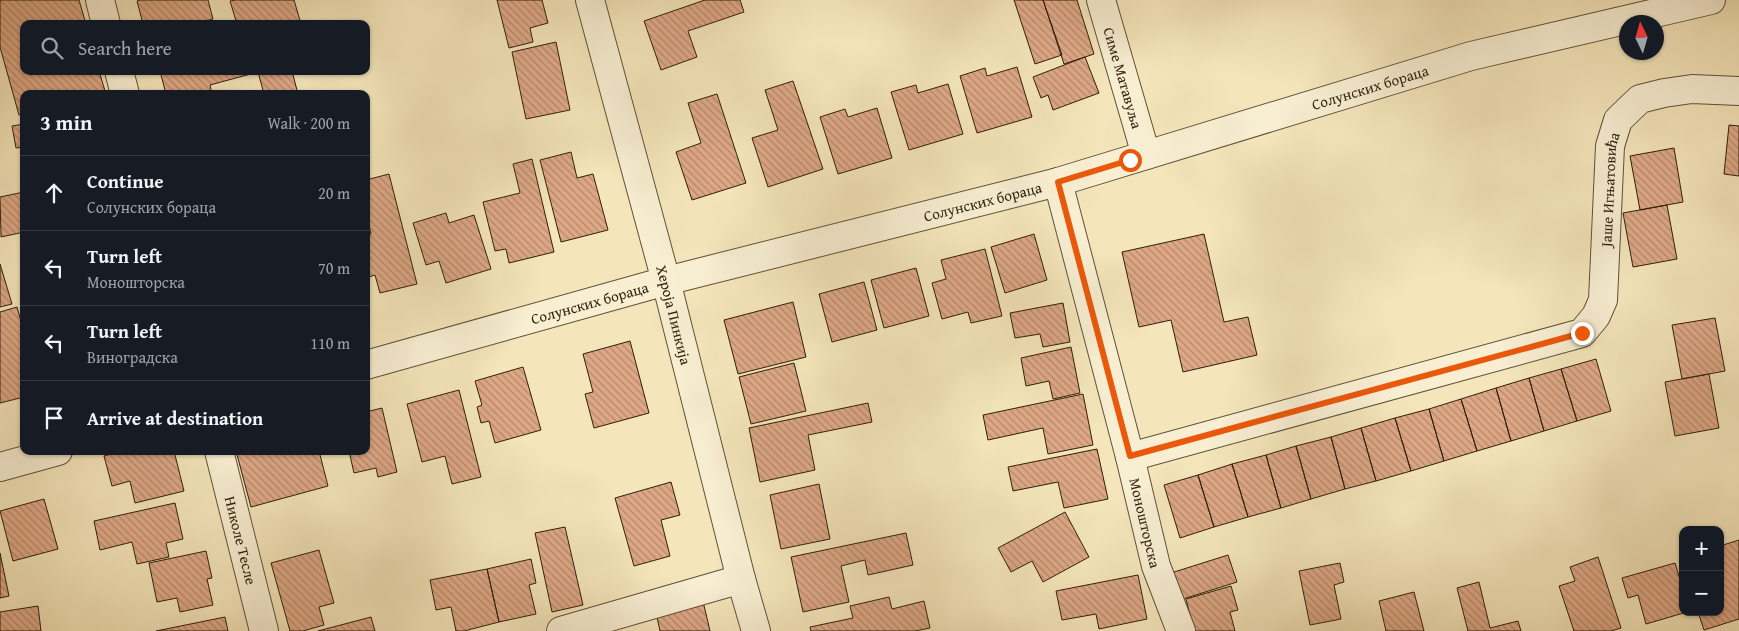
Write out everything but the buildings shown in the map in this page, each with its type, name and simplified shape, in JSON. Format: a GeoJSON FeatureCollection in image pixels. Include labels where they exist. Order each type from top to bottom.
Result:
{"type":"FeatureCollection","features":[{"type":"Feature","properties":{"kind":"street"},"geometry":{"type":"LineString","coordinates":[[100,0],[105,20]]}},
{"type":"Feature","properties":{"kind":"street","name":"Хероја Пинкија"},"geometry":{"type":"LineString","coordinates":[[590,0],[666,281],[741,579],[756,631]]}},
{"type":"Feature","properties":{"kind":"street","name":"Симе Матавуља"},"geometry":{"type":"LineString","coordinates":[[1101,0],[1146,155]]}},
{"type":"Feature","properties":{"kind":"street","name":"Солунских бораца"},"geometry":{"type":"LineString","coordinates":[[370,364],[666,281],[1058,182],[1471,56],[1711,0]]}},
{"type":"Feature","properties":{"kind":"street"},"geometry":{"type":"LineString","coordinates":[[120,75],[124,90]]}},
{"type":"Feature","properties":{"kind":"street","name":"Јаше Игњатовића"},"geometry":{"type":"LineString","coordinates":[[1130,456],[1582,333],[1596,316],[1603,300],[1610,146],[1618,120],[1640,99],[1664,93],[1692,89],[1739,92]]}},
{"type":"Feature","properties":{"kind":"street","name":"Моношторска"},"geometry":{"type":"LineString","coordinates":[[1058,182],[1130,456],[1156,566],[1180,631]]}},
{"type":"Feature","properties":{"kind":"street"},"geometry":{"type":"LineString","coordinates":[[0,467],[44,455]]}},
{"type":"Feature","properties":{"kind":"street","name":"Николе Тесле"},"geometry":{"type":"LineString","coordinates":[[220,455],[264,631]]}},
{"type":"Feature","properties":{"kind":"street"},"geometry":{"type":"LineString","coordinates":[[561,631],[741,579]]}},
{"type":"Feature","properties":{"kind":"route"},"geometry":{"type":"LineString","coordinates":[[1130,160],[1058,182],[1130,456],[1582,333]]}}]}
